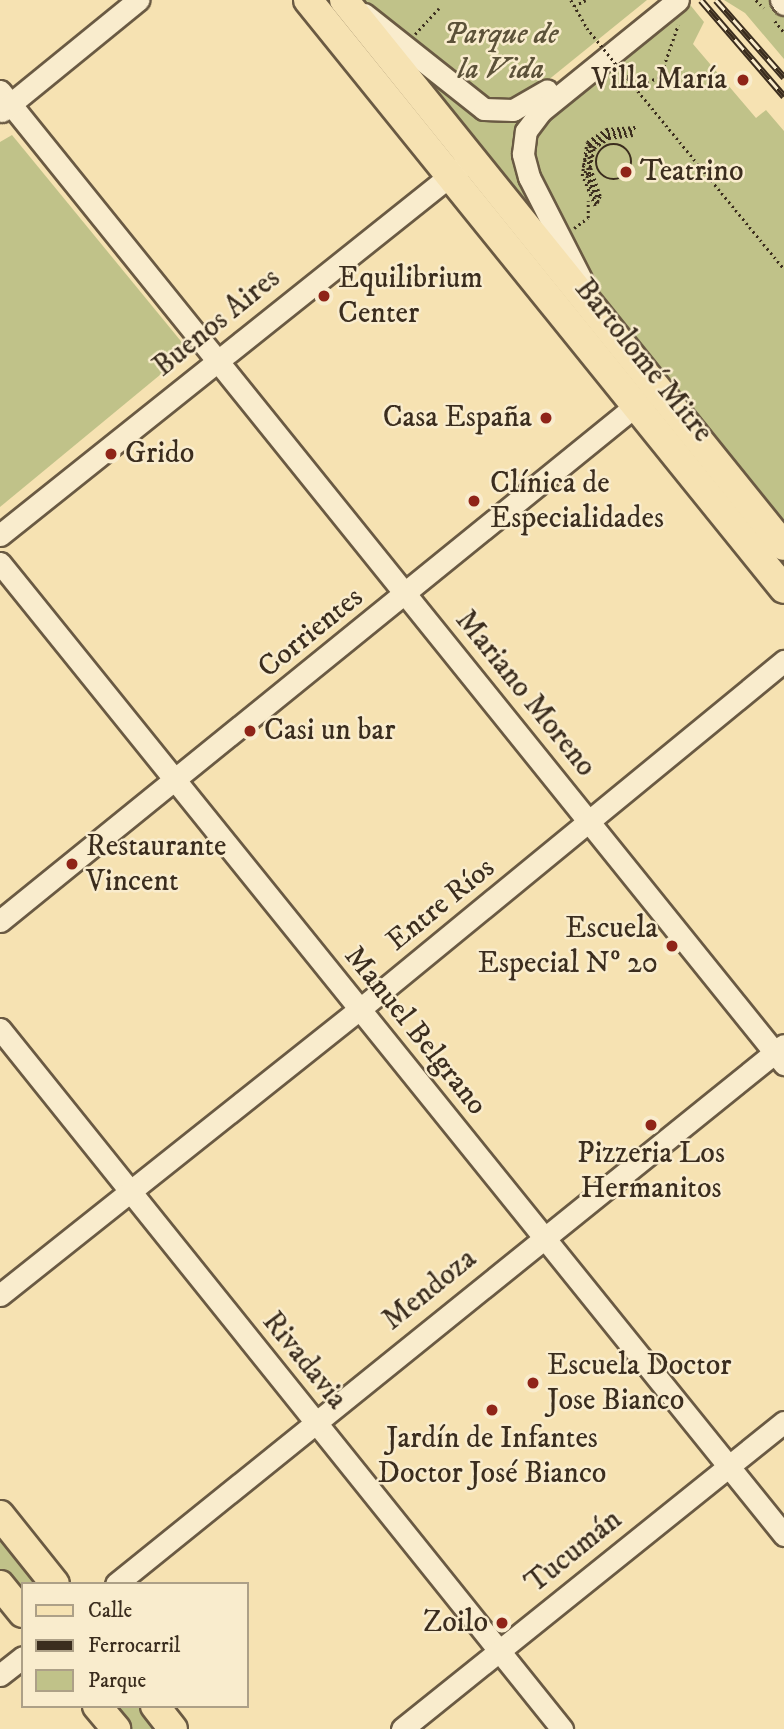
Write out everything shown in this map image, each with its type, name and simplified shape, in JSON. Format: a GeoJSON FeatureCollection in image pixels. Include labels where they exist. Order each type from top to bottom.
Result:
{"type":"FeatureCollection","features":[{"type":"Feature","properties":{"kind":"main road"},"geometry":{"type":"LineString","coordinates":[[308,0],[461,167]]}},
{"type":"Feature","properties":{"kind":"main road"},"geometry":{"type":"LineString","coordinates":[[344,0],[461,167]]}},
{"type":"Feature","properties":{"kind":"main road","name":"Bartolomé Mitre"},"geometry":{"type":"LineString","coordinates":[[461,167],[603,322],[647,397],[784,546]]}},
{"type":"Feature","properties":{"kind":"main road","name":"Bartolomé Mitre"},"geometry":{"type":"LineString","coordinates":[[461,167],[647,397],[784,589]]}},
{"type":"Feature","properties":{"kind":"main road"},"geometry":{"type":"LineString","coordinates":[[0,1515],[53,1582]]}},
{"type":"Feature","properties":{"kind":"main road"},"geometry":{"type":"LineString","coordinates":[[0,1585],[21,1611]]}},
{"type":"Feature","properties":{"kind":"main road"},"geometry":{"type":"LineString","coordinates":[[99,1708],[116,1729]]}},
{"type":"Feature","properties":{"kind":"main road"},"geometry":{"type":"LineString","coordinates":[[157,1708],[173,1729]]}},
{"type":"Feature","properties":{"kind":"street"},"geometry":{"type":"LineString","coordinates":[[3,102],[138,0]]}},
{"type":"Feature","properties":{"kind":"street"},"geometry":{"type":"LineString","coordinates":[[344,0],[406,44],[476,105],[503,112],[532,103],[657,0]]}},
{"type":"Feature","properties":{"kind":"street"},"geometry":{"type":"LineString","coordinates":[[603,322],[525,164],[526,131],[541,111],[678,0]]}},
{"type":"Feature","properties":{"kind":"street","name":"Mariano Moreno"},"geometry":{"type":"LineString","coordinates":[[3,102],[218,361],[781,1054]]}},
{"type":"Feature","properties":{"kind":"street","name":"Buenos Aires"},"geometry":{"type":"LineString","coordinates":[[0,535],[461,167]]}},
{"type":"Feature","properties":{"kind":"street","name":"Corrientes"},"geometry":{"type":"LineString","coordinates":[[0,921],[175,782],[647,397]]}},
{"type":"Feature","properties":{"kind":"street","name":"Manuel Belgrano"},"geometry":{"type":"LineString","coordinates":[[0,563],[784,1535]]}},
{"type":"Feature","properties":{"kind":"street","name":"Entre Ríos"},"geometry":{"type":"LineString","coordinates":[[0,1296],[360,1009],[784,661]]}},
{"type":"Feature","properties":{"kind":"street","name":"Rivadavia"},"geometry":{"type":"LineString","coordinates":[[0,1029],[562,1729]]}},
{"type":"Feature","properties":{"kind":"street","name":"Mendoza"},"geometry":{"type":"LineString","coordinates":[[118,1582],[543,1237],[781,1054]]}},
{"type":"Feature","properties":{"kind":"street","name":"Tucumán"},"geometry":{"type":"LineString","coordinates":[[402,1729],[784,1422]]}},
{"type":"Feature","properties":{"kind":"street"},"geometry":{"type":"LineString","coordinates":[[0,1675],[21,1659]]}},
{"type":"Feature","properties":{"kind":"path"},"geometry":{"type":"LineString","coordinates":[[571,0],[587,28],[784,269]]}},
{"type":"Feature","properties":{"kind":"path"},"geometry":{"type":"LineString","coordinates":[[574,6],[586,0]]}},
{"type":"Feature","properties":{"kind":"path"},"geometry":{"type":"LineString","coordinates":[[413,36],[439,8]]}},
{"type":"Feature","properties":{"kind":"path"},"geometry":{"type":"LineString","coordinates":[[624,74],[647,82],[660,77],[680,22]]}},
{"type":"Feature","properties":{"kind":"path"},"geometry":{"type":"LineString","coordinates":[[606,129],[634,131],[608,138],[594,148],[590,167],[598,197],[597,203],[582,176],[587,142],[606,129]]}},
{"type":"Feature","properties":{"kind":"path"},"geometry":{"type":"LineString","coordinates":[[617,144],[629,152],[632,166],[623,178],[609,180],[597,170],[596,158],[602,148],[617,144]]}},
{"type":"Feature","properties":{"kind":"path"},"geometry":{"type":"LineString","coordinates":[[559,236],[588,218],[588,201]]}},
{"type":"Feature","properties":{"kind":"green space","name":"Parque de la Vida"},"geometry":{"type":"Polygon","coordinates":[[[357,0],[647,0],[526,98],[490,105],[357,0]]]}},
{"type":"Feature","properties":{"kind":"green space"},"geometry":{"type":"Polygon","coordinates":[[[724,0],[773,0],[784,12],[784,59],[745,13],[724,0]]]}},
{"type":"Feature","properties":{"kind":"green space"},"geometry":{"type":"Polygon","coordinates":[[[687,1],[704,22],[693,44],[756,118],[766,110],[784,131],[784,531],[618,325],[563,230],[529,154],[541,122],[687,1]]]}},
{"type":"Feature","properties":{"kind":"green space"},"geometry":{"type":"Polygon","coordinates":[[[389,37],[471,108],[528,112],[522,127],[558,247],[389,37]]]}},
{"type":"Feature","properties":{"kind":"green space"},"geometry":{"type":"Polygon","coordinates":[[[12,135],[189,351],[0,507],[0,142],[12,135]]]}},
{"type":"Feature","properties":{"kind":"green space"},"geometry":{"type":"Polygon","coordinates":[[[0,1529],[42,1582],[21,1582],[21,1598],[0,1572],[0,1529]]]}},
{"type":"Feature","properties":{"kind":"green space"},"geometry":{"type":"Polygon","coordinates":[[[111,1708],[145,1708],[162,1729],[128,1729],[111,1708]]]}},
{"type":"Feature","properties":{"kind":"railway"},"geometry":{"type":"LineString","coordinates":[[701,0],[784,96]]}},
{"type":"Feature","properties":{"kind":"railway"},"geometry":{"type":"LineString","coordinates":[[716,0],[784,77]]}},
{"type":"Feature","properties":{"kind":"place","name":"Villa María"},"geometry":{"type":"Point","coordinates":[743,80]}},
{"type":"Feature","properties":{"kind":"place","name":"Teatrino"},"geometry":{"type":"Point","coordinates":[626,172]}},
{"type":"Feature","properties":{"kind":"place","name":"Equilibrium Center"},"geometry":{"type":"Point","coordinates":[324,296]}},
{"type":"Feature","properties":{"kind":"place","name":"Casa España"},"geometry":{"type":"Point","coordinates":[546,418]}},
{"type":"Feature","properties":{"kind":"place","name":"Grido"},"geometry":{"type":"Point","coordinates":[111,454]}},
{"type":"Feature","properties":{"kind":"place","name":"Clínica de Especialidades"},"geometry":{"type":"Point","coordinates":[474,501]}},
{"type":"Feature","properties":{"kind":"place","name":"Casi un bar"},"geometry":{"type":"Point","coordinates":[250,731]}},
{"type":"Feature","properties":{"kind":"place","name":"Restaurante Vincent"},"geometry":{"type":"Point","coordinates":[72,864]}},
{"type":"Feature","properties":{"kind":"place","name":"Escuela Especial Nº 20"},"geometry":{"type":"Point","coordinates":[672,946]}},
{"type":"Feature","properties":{"kind":"place","name":"Pizzeria Los Hermanitos"},"geometry":{"type":"Point","coordinates":[651,1125]}},
{"type":"Feature","properties":{"kind":"place","name":"Escuela Doctor Jose Bianco"},"geometry":{"type":"Point","coordinates":[533,1383]}},
{"type":"Feature","properties":{"kind":"place","name":"Jardín de Infantes Doctor José Bianco"},"geometry":{"type":"Point","coordinates":[492,1410]}},
{"type":"Feature","properties":{"kind":"place","name":"Zoilo"},"geometry":{"type":"Point","coordinates":[502,1623]}}]}
